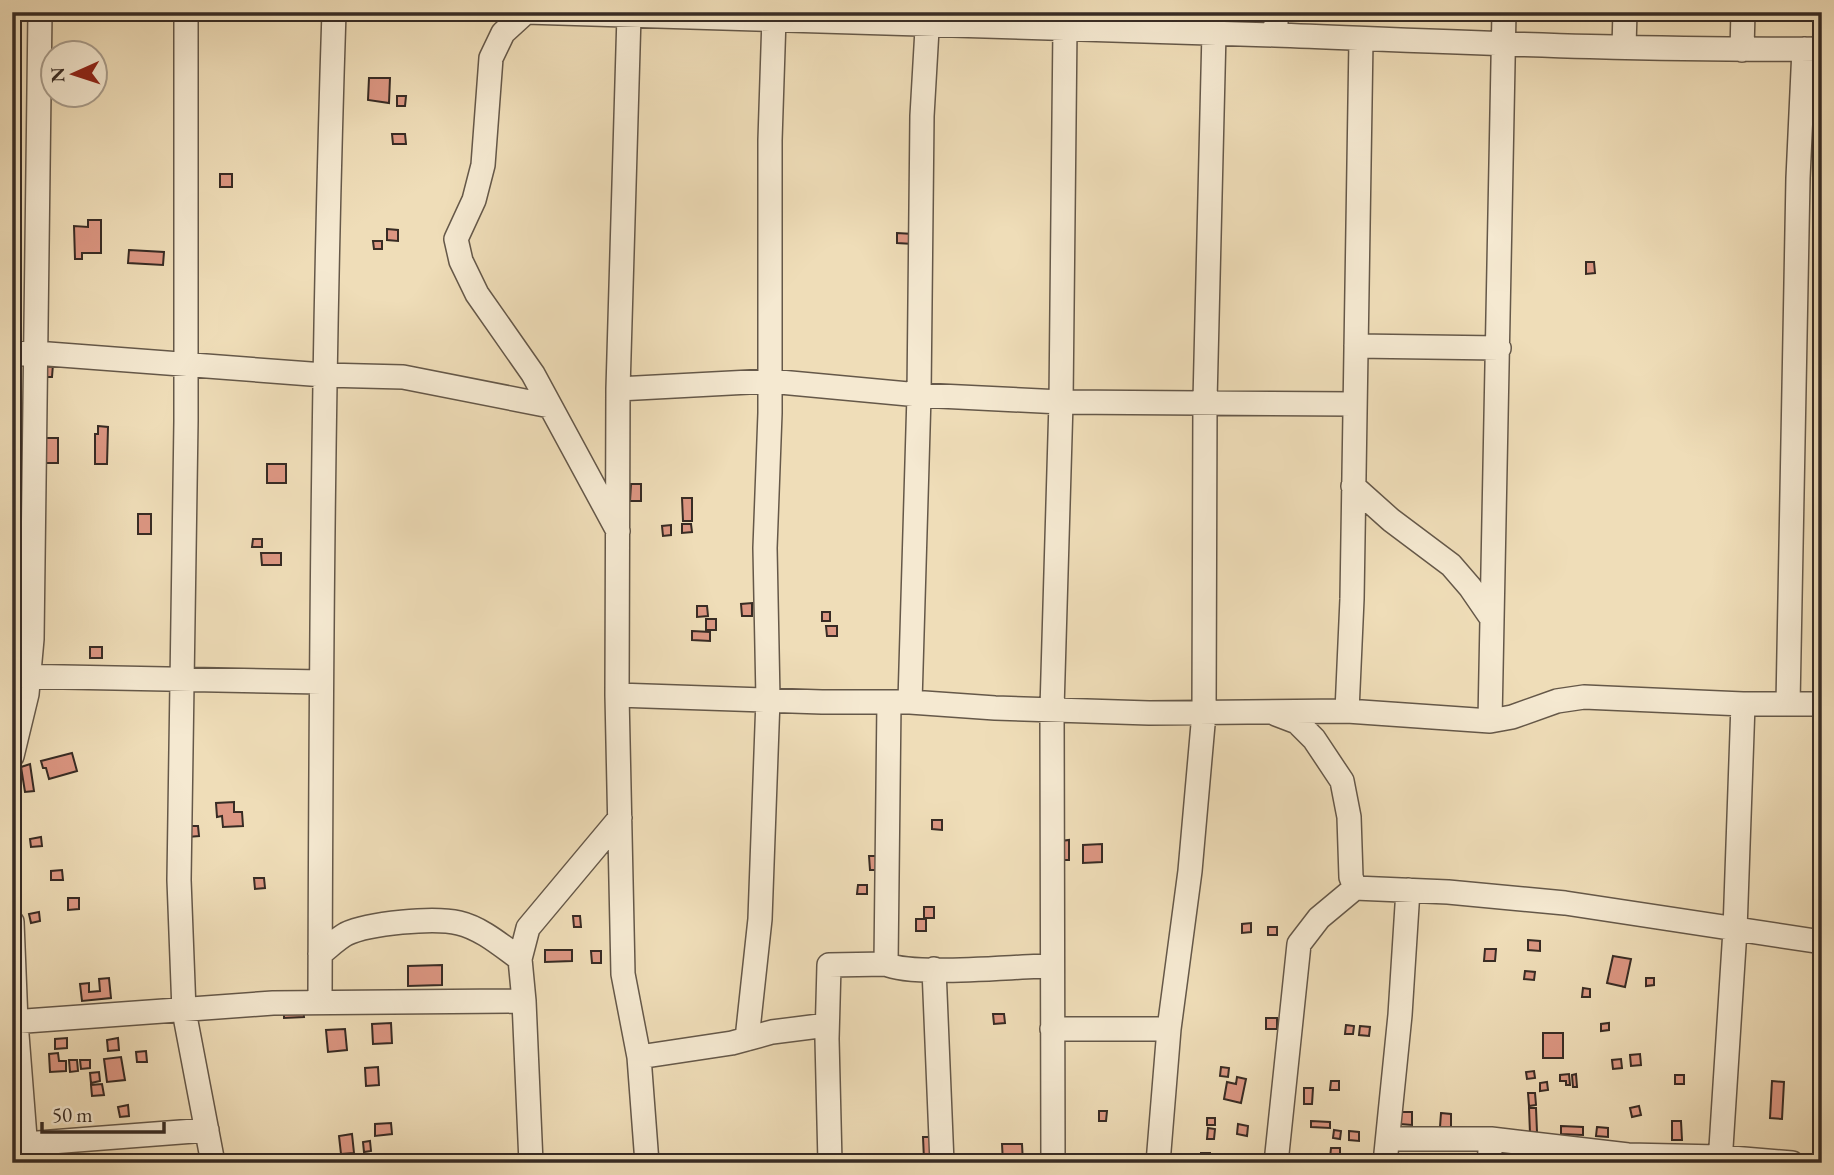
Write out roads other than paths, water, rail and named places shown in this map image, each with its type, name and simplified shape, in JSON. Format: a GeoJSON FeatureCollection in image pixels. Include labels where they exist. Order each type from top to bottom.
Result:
{"type":"FeatureCollection","features":[{"type":"Feature","properties":{"kind":"street"},"geometry":{"type":"LineString","coordinates":[[12,756],[27,694],[20,676],[32,639],[23,354],[40,12]]}},
{"type":"Feature","properties":{"kind":"street"},"geometry":{"type":"LineString","coordinates":[[186,12],[186,364],[179,880],[184,1011],[213,1163]]}},
{"type":"Feature","properties":{"kind":"street"},"geometry":{"type":"LineString","coordinates":[[320,1002],[324,375],[334,12]]}},
{"type":"Feature","properties":{"kind":"street"},"geometry":{"type":"LineString","coordinates":[[618,531],[533,374],[477,294],[461,261],[456,239],[474,200],[483,165],[491,58],[503,33],[526,12],[774,18],[803,16],[1038,19],[1065,27],[1157,22],[1214,33],[1276,23],[1361,40],[1742,50],[1813,49],[1798,178],[1788,704]]}},
{"type":"Feature","properties":{"kind":"street"},"geometry":{"type":"LineString","coordinates":[[1490,721],[1504,12]]}},
{"type":"Feature","properties":{"kind":"street"},"geometry":{"type":"LineString","coordinates":[[1624,47],[1625,12]]}},
{"type":"Feature","properties":{"kind":"street"},"geometry":{"type":"LineString","coordinates":[[1742,50],[1743,12]]}},
{"type":"Feature","properties":{"kind":"street"},"geometry":{"type":"LineString","coordinates":[[629,15],[618,388],[617,695],[624,974],[639,1057],[647,1163]]}},
{"type":"Feature","properties":{"kind":"street"},"geometry":{"type":"LineString","coordinates":[[886,964],[919,395],[922,116],[928,17]]}},
{"type":"Feature","properties":{"kind":"street"},"geometry":{"type":"LineString","coordinates":[[747,1039],[760,919],[768,699],[765,548],[769,465],[770,140],[774,18]]}},
{"type":"Feature","properties":{"kind":"street"},"geometry":{"type":"LineString","coordinates":[[1053,1163],[1052,709],[1061,402],[1065,27]]}},
{"type":"Feature","properties":{"kind":"street"},"geometry":{"type":"LineString","coordinates":[[1158,1163],[1169,1029],[1190,872],[1204,713],[1205,401],[1214,33]]}},
{"type":"Feature","properties":{"kind":"street"},"geometry":{"type":"LineString","coordinates":[[1347,711],[1361,40]]}},
{"type":"Feature","properties":{"kind":"street"},"geometry":{"type":"LineString","coordinates":[[1356,346],[1499,348]]}},
{"type":"Feature","properties":{"kind":"street"},"geometry":{"type":"LineString","coordinates":[[23,354],[324,375],[403,377],[550,406]]}},
{"type":"Feature","properties":{"kind":"street"},"geometry":{"type":"LineString","coordinates":[[618,388],[769,381],[919,395],[1061,402],[1354,404]]}},
{"type":"Feature","properties":{"kind":"street"},"geometry":{"type":"LineString","coordinates":[[1353,486],[1391,520],[1451,565],[1492,619]]}},
{"type":"Feature","properties":{"kind":"street"},"geometry":{"type":"LineString","coordinates":[[20,676],[321,682]]}},
{"type":"Feature","properties":{"kind":"street"},"geometry":{"type":"LineString","coordinates":[[617,695],[1204,713],[1347,711],[1490,721],[1512,717],[1557,701],[1584,697],[1743,704],[1822,704]]}},
{"type":"Feature","properties":{"kind":"street"},"geometry":{"type":"LineString","coordinates":[[1720,1160],[1735,930],[1743,704]]}},
{"type":"Feature","properties":{"kind":"street"},"geometry":{"type":"LineString","coordinates":[[1273,713],[1297,722],[1314,738],[1342,781],[1349,817],[1350,877],[1355,888]]}},
{"type":"Feature","properties":{"kind":"street"},"geometry":{"type":"LineString","coordinates":[[531,1163],[520,959],[528,928],[620,818]]}},
{"type":"Feature","properties":{"kind":"street"},"geometry":{"type":"LineString","coordinates":[[1276,1163],[1299,944],[1319,918],[1355,888],[1565,903],[1822,942]]}},
{"type":"Feature","properties":{"kind":"street"},"geometry":{"type":"LineString","coordinates":[[1385,1163],[1408,890]]}},
{"type":"Feature","properties":{"kind":"street"},"geometry":{"type":"LineString","coordinates":[[12,922],[14,1022],[26,1154],[207,1130]]}},
{"type":"Feature","properties":{"kind":"street"},"geometry":{"type":"LineString","coordinates":[[320,954],[345,934],[377,925],[460,923],[491,939],[520,959]]}},
{"type":"Feature","properties":{"kind":"street"},"geometry":{"type":"LineString","coordinates":[[830,1163],[827,1025],[829,965],[886,964],[893,968],[933,970],[1052,966]]}},
{"type":"Feature","properties":{"kind":"street"},"geometry":{"type":"LineString","coordinates":[[933,970],[942,1163]]}},
{"type":"Feature","properties":{"kind":"street"},"geometry":{"type":"LineString","coordinates":[[14,1022],[273,1003],[524,1001]]}},
{"type":"Feature","properties":{"kind":"street"},"geometry":{"type":"LineString","coordinates":[[639,1057],[747,1039],[772,1032],[827,1025]]}},
{"type":"Feature","properties":{"kind":"street"},"geometry":{"type":"LineString","coordinates":[[1052,1029],[1169,1029]]}},
{"type":"Feature","properties":{"kind":"street"},"geometry":{"type":"LineString","coordinates":[[1388,1139],[1491,1139],[1627,1159],[1791,1163]]}},
{"type":"Feature","properties":{"kind":"street"},"geometry":{"type":"LineString","coordinates":[[1489,1163],[1491,1139]]}}]}
